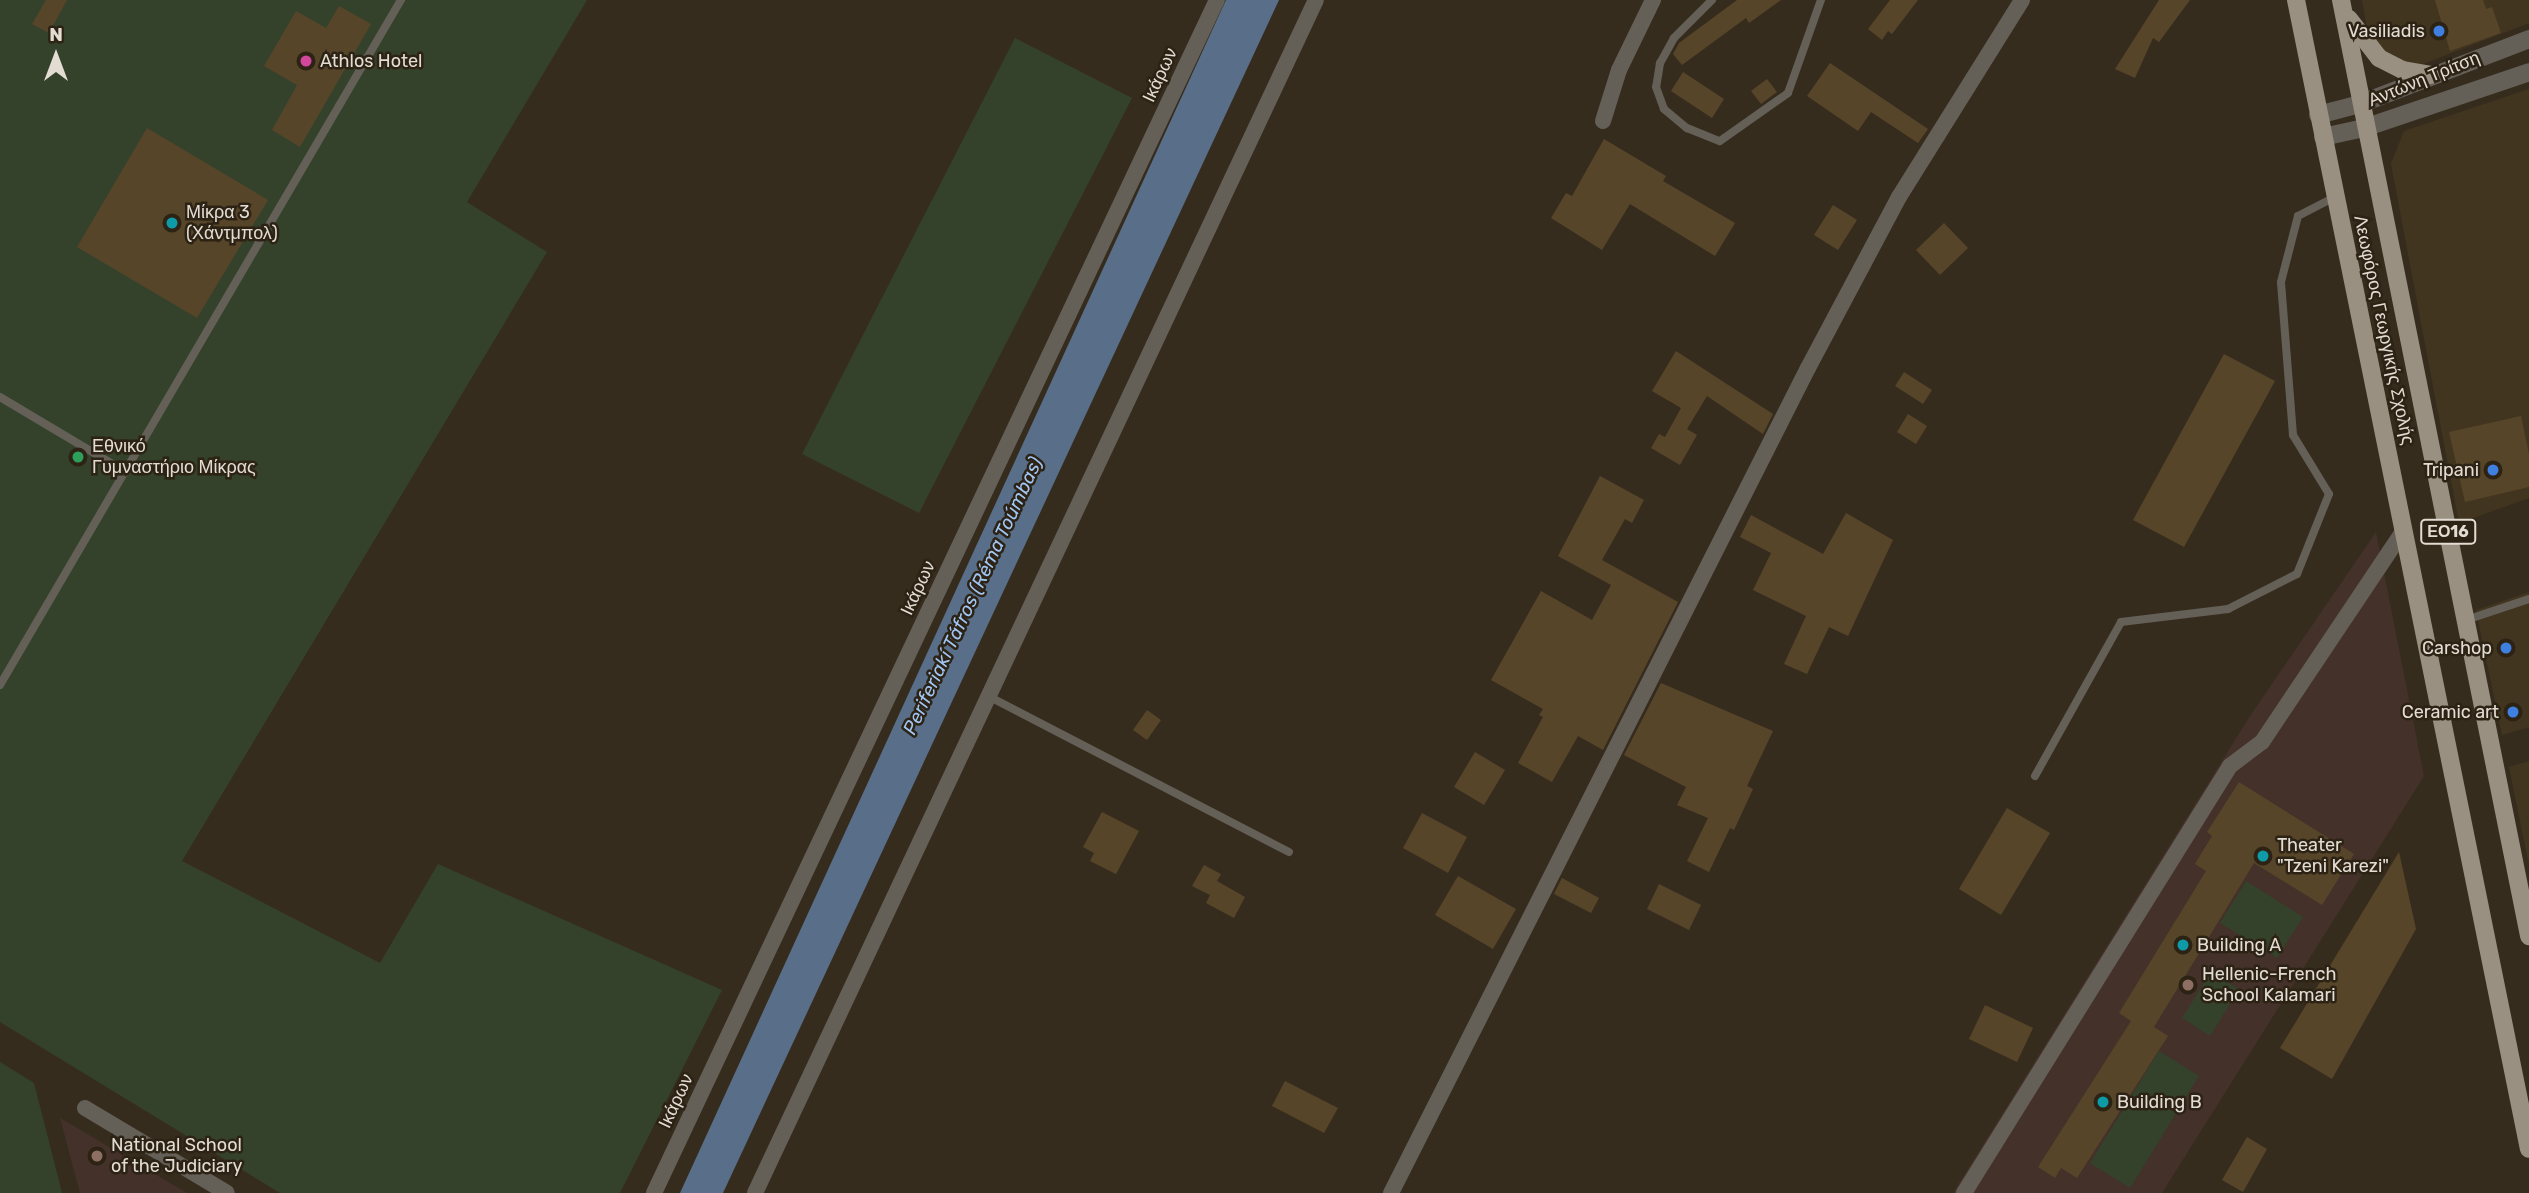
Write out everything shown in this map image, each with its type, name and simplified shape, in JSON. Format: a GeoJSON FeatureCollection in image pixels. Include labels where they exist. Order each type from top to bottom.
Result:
{"type":"FeatureCollection","features":[{"type":"Feature","properties":{"kind":"main road","name":"ΕΟ16"},"geometry":{"type":"LineString","coordinates":[[2296,0],[2323,138]]}},
{"type":"Feature","properties":{"kind":"main road","name":"ΕΟ16"},"geometry":{"type":"LineString","coordinates":[[2342,3],[2364,128]]}},
{"type":"Feature","properties":{"kind":"main road"},"geometry":{"type":"LineString","coordinates":[[2342,3],[2363,42],[2379,58],[2403,70],[2431,75]]}},
{"type":"Feature","properties":{"kind":"main road","name":"Λεωφόρος Γεωργικής Σχολής"},"geometry":{"type":"LineString","coordinates":[[2364,128],[2529,936]]}},
{"type":"Feature","properties":{"kind":"main road","name":"Λεωφόρος Γεωργικής Σχολής"},"geometry":{"type":"LineString","coordinates":[[2323,138],[2529,1149]]}},
{"type":"Feature","properties":{"kind":"street","name":"Ικάρων"},"geometry":{"type":"LineString","coordinates":[[654,1193],[1217,0]]}},
{"type":"Feature","properties":{"kind":"street"},"geometry":{"type":"LineString","coordinates":[[755,1193],[1316,0]]}},
{"type":"Feature","properties":{"kind":"street"},"geometry":{"type":"LineString","coordinates":[[1603,121],[1619,70],[1653,0]]}},
{"type":"Feature","properties":{"kind":"street"},"geometry":{"type":"LineString","coordinates":[[1391,1193],[1808,368],[1899,197],[2022,0]]}},
{"type":"Feature","properties":{"kind":"street","name":"Αντώνη Τρίτση"},"geometry":{"type":"LineString","coordinates":[[2318,115],[2360,104],[2529,39]]}},
{"type":"Feature","properties":{"kind":"street","name":"Αντώνη Τρίτση"},"geometry":{"type":"LineString","coordinates":[[2323,138],[2364,128],[2529,72]]}},
{"type":"Feature","properties":{"kind":"street"},"geometry":{"type":"LineString","coordinates":[[1964,1193],[2230,766],[2262,742],[2403,530]]}},
{"type":"Feature","properties":{"kind":"street"},"geometry":{"type":"LineString","coordinates":[[85,1108],[227,1193]]}},
{"type":"Feature","properties":{"kind":"lane"},"geometry":{"type":"LineString","coordinates":[[0,685],[401,0]]}},
{"type":"Feature","properties":{"kind":"lane"},"geometry":{"type":"LineString","coordinates":[[1712,0],[1674,38],[1660,63],[1656,87],[1664,109],[1687,128],[1720,141],[1788,93],[1821,0]]}},
{"type":"Feature","properties":{"kind":"lane"},"geometry":{"type":"LineString","coordinates":[[2035,776],[2120,622],[2228,609],[2297,574],[2329,494],[2294,435],[2281,282],[2298,216],[2334,197]]}},
{"type":"Feature","properties":{"kind":"lane"},"geometry":{"type":"LineString","coordinates":[[0,397],[126,472]]}},
{"type":"Feature","properties":{"kind":"lane"},"geometry":{"type":"LineString","coordinates":[[2466,620],[2529,600]]}},
{"type":"Feature","properties":{"kind":"lane"},"geometry":{"type":"LineString","coordinates":[[988,696],[1289,852]]}},
{"type":"Feature","properties":{"kind":"shaded area","name":"Vasiliadis"},"geometry":{"type":"Polygon","coordinates":[[[2362,0],[2529,0],[2529,23],[2415,67],[2387,57],[2369,38],[2362,0]]]}},
{"type":"Feature","properties":{"kind":"shaded area"},"geometry":{"type":"Polygon","coordinates":[[[2529,89],[2529,498],[2459,523],[2391,164],[2404,131],[2529,89]]]}},
{"type":"Feature","properties":{"kind":"shaded area","name":"Hellenic-French School Kalamari"},"geometry":{"type":"Polygon","coordinates":[[[2376,532],[2424,776],[2162,1193],[1953,1193],[2250,716],[2376,532]]]}},
{"type":"Feature","properties":{"kind":"shaded area","name":"Carshop"},"geometry":{"type":"Polygon","coordinates":[[[2529,592],[2529,727],[2502,735],[2476,610],[2529,592]]]}},
{"type":"Feature","properties":{"kind":"shaded area"},"geometry":{"type":"Polygon","coordinates":[[[2529,761],[2529,865],[2509,767],[2529,761]]]}},
{"type":"Feature","properties":{"kind":"shaded area","name":"National School of the Judiciary"},"geometry":{"type":"Polygon","coordinates":[[[60,1118],[187,1193],[80,1193],[60,1118]]]}},
{"type":"Feature","properties":{"kind":"green space"},"geometry":{"type":"Polygon","coordinates":[[[0,0],[587,0],[467,202],[547,252],[182,861],[380,963],[438,864],[722,990],[620,1193],[280,1193],[0,1022],[0,0]]]}},
{"type":"Feature","properties":{"kind":"green space"},"geometry":{"type":"Polygon","coordinates":[[[1015,38],[1132,98],[919,513],[802,454],[1015,38]]]}},
{"type":"Feature","properties":{"kind":"green space"},"geometry":{"type":"Polygon","coordinates":[[[2246,881],[2303,917],[2277,958],[2220,923],[2246,881]]]}},
{"type":"Feature","properties":{"kind":"green space"},"geometry":{"type":"Polygon","coordinates":[[[2211,972],[2239,989],[2210,1036],[2182,1018],[2211,972]]]}},
{"type":"Feature","properties":{"kind":"green space"},"geometry":{"type":"Polygon","coordinates":[[[2159,1051],[2199,1076],[2130,1188],[2090,1163],[2159,1051]]]}},
{"type":"Feature","properties":{"kind":"green space"},"geometry":{"type":"Polygon","coordinates":[[[0,1062],[34,1083],[62,1193],[0,1193],[0,1062]]]}},
{"type":"Feature","properties":{"kind":"water","name":"Periferiakí Táfros (Réma Toúmbas)"},"geometry":{"type":"Polygon","coordinates":[[[1226,0],[1279,0],[723,1193],[680,1193],[1226,0]]]}},
{"type":"Feature","properties":{"kind":"building"},"geometry":{"type":"Polygon","coordinates":[[[46,0],[67,0],[49,33],[32,24],[46,0]]]}},
{"type":"Feature","properties":{"kind":"building"},"geometry":{"type":"Polygon","coordinates":[[[1737,0],[1781,0],[1749,23],[1746,18],[1682,65],[1673,54],[1679,43],[1737,0]]]}},
{"type":"Feature","properties":{"kind":"building"},"geometry":{"type":"Polygon","coordinates":[[[1890,0],[1918,0],[1892,34],[1888,31],[1882,40],[1868,29],[1890,0]]]}},
{"type":"Feature","properties":{"kind":"building"},"geometry":{"type":"Polygon","coordinates":[[[2159,0],[2190,0],[2159,42],[2153,38],[2135,78],[2115,69],[2159,0]]]}},
{"type":"Feature","properties":{"kind":"building"},"geometry":{"type":"Polygon","coordinates":[[[2435,0],[2483,0],[2486,9],[2492,7],[2501,33],[2450,51],[2435,0]]]}},
{"type":"Feature","properties":{"kind":"building"},"geometry":{"type":"Polygon","coordinates":[[[339,6],[371,24],[300,147],[272,130],[297,85],[264,66],[296,11],[326,28],[339,6]]]}},
{"type":"Feature","properties":{"kind":"building"},"geometry":{"type":"Polygon","coordinates":[[[1830,63],[1928,129],[1918,143],[1871,112],[1858,131],[1807,96],[1830,63]]]}},
{"type":"Feature","properties":{"kind":"building"},"geometry":{"type":"Polygon","coordinates":[[[1683,72],[1724,99],[1712,118],[1671,91],[1683,72]]]}},
{"type":"Feature","properties":{"kind":"building"},"geometry":{"type":"Polygon","coordinates":[[[1767,79],[1777,92],[1761,104],[1751,91],[1767,79]]]}},
{"type":"Feature","properties":{"kind":"building","name":"Μίκρα 3 (Χάντμπολ)"},"geometry":{"type":"Polygon","coordinates":[[[147,128],[268,200],[197,318],[77,247],[147,128]]]}},
{"type":"Feature","properties":{"kind":"building"},"geometry":{"type":"Polygon","coordinates":[[[1604,139],[1666,176],[1663,181],[1735,223],[1715,256],[1630,204],[1602,250],[1551,218],[1566,193],[1572,196],[1604,139]]]}},
{"type":"Feature","properties":{"kind":"building"},"geometry":{"type":"Polygon","coordinates":[[[1833,205],[1857,220],[1838,250],[1814,235],[1833,205]]]}},
{"type":"Feature","properties":{"kind":"building"},"geometry":{"type":"Polygon","coordinates":[[[1944,223],[1968,248],[1940,275],[1916,250],[1944,223]]]}},
{"type":"Feature","properties":{"kind":"building"},"geometry":{"type":"Polygon","coordinates":[[[1676,351],[1773,414],[1763,434],[1707,396],[1687,429],[1697,435],[1680,465],[1651,448],[1659,434],[1665,437],[1681,408],[1652,391],[1676,351]]]}},
{"type":"Feature","properties":{"kind":"building"},"geometry":{"type":"Polygon","coordinates":[[[2224,354],[2275,381],[2184,547],[2133,520],[2224,354]]]}},
{"type":"Feature","properties":{"kind":"building"},"geometry":{"type":"Polygon","coordinates":[[[1904,372],[1932,390],[1923,404],[1895,386],[1904,372]]]}},
{"type":"Feature","properties":{"kind":"building"},"geometry":{"type":"Polygon","coordinates":[[[1908,414],[1927,426],[1916,444],[1897,432],[1908,414]]]}},
{"type":"Feature","properties":{"kind":"building","name":"Tripani"},"geometry":{"type":"Polygon","coordinates":[[[2521,416],[2529,454],[2529,487],[2465,502],[2449,432],[2521,416]]]}},
{"type":"Feature","properties":{"kind":"building"},"geometry":{"type":"Polygon","coordinates":[[[1600,476],[1644,500],[1632,523],[1625,519],[1602,560],[1678,602],[1603,750],[1578,736],[1552,782],[1518,763],[1543,717],[1539,715],[1543,709],[1491,680],[1541,591],[1592,620],[1611,585],[1558,556],[1600,476]]]}},
{"type":"Feature","properties":{"kind":"building"},"geometry":{"type":"Polygon","coordinates":[[[1846,513],[1893,540],[1848,636],[1829,627],[1807,674],[1784,664],[1806,616],[1753,590],[1771,553],[1740,537],[1751,515],[1823,554],[1846,513]]]}},
{"type":"Feature","properties":{"kind":"building"},"geometry":{"type":"Polygon","coordinates":[[[1661,683],[1773,731],[1747,786],[1753,789],[1734,830],[1730,828],[1709,872],[1687,861],[1708,818],[1677,805],[1686,787],[1624,755],[1661,683]]]}},
{"type":"Feature","properties":{"kind":"building"},"geometry":{"type":"Polygon","coordinates":[[[1147,710],[1161,720],[1147,740],[1133,730],[1147,710]]]}},
{"type":"Feature","properties":{"kind":"building"},"geometry":{"type":"Polygon","coordinates":[[[1475,752],[1505,770],[1484,805],[1454,787],[1475,752]]]}},
{"type":"Feature","properties":{"kind":"building"},"geometry":{"type":"Polygon","coordinates":[[[2239,782],[2354,854],[2322,905],[2254,863],[2154,1027],[2168,1036],[2077,1178],[2061,1168],[2055,1178],[2038,1167],[2131,1021],[2119,1013],[2206,871],[2195,864],[2212,836],[2207,832],[2239,782]]]}},
{"type":"Feature","properties":{"kind":"building"},"geometry":{"type":"Polygon","coordinates":[[[2007,808],[2050,833],[2001,915],[1959,889],[2007,808]]]}},
{"type":"Feature","properties":{"kind":"building"},"geometry":{"type":"Polygon","coordinates":[[[1102,812],[1139,831],[1116,874],[1090,861],[1094,853],[1083,847],[1102,812]]]}},
{"type":"Feature","properties":{"kind":"building"},"geometry":{"type":"Polygon","coordinates":[[[1422,813],[1467,837],[1448,873],[1403,848],[1422,813]]]}},
{"type":"Feature","properties":{"kind":"building"},"geometry":{"type":"Polygon","coordinates":[[[2399,852],[2416,929],[2332,1079],[2280,1048],[2399,852]]]}},
{"type":"Feature","properties":{"kind":"building"},"geometry":{"type":"Polygon","coordinates":[[[1204,865],[1221,874],[1217,881],[1245,897],[1234,918],[1206,903],[1210,895],[1192,886],[1204,865]]]}},
{"type":"Feature","properties":{"kind":"building"},"geometry":{"type":"Polygon","coordinates":[[[1458,876],[1516,909],[1493,949],[1435,915],[1458,876]]]}},
{"type":"Feature","properties":{"kind":"building"},"geometry":{"type":"Polygon","coordinates":[[[1562,878],[1599,898],[1591,913],[1554,894],[1562,878]]]}},
{"type":"Feature","properties":{"kind":"building"},"geometry":{"type":"Polygon","coordinates":[[[1659,884],[1701,905],[1689,930],[1647,909],[1659,884]]]}},
{"type":"Feature","properties":{"kind":"building"},"geometry":{"type":"Polygon","coordinates":[[[1985,1005],[2033,1028],[2017,1062],[1969,1039],[1985,1005]]]}},
{"type":"Feature","properties":{"kind":"building"},"geometry":{"type":"Polygon","coordinates":[[[1285,1081],[1338,1108],[1324,1133],[1272,1106],[1285,1081]]]}},
{"type":"Feature","properties":{"kind":"building"},"geometry":{"type":"Polygon","coordinates":[[[2247,1137],[2267,1149],[2243,1192],[2222,1180],[2247,1137]]]}},
{"type":"Feature","properties":{"kind":"place","name":"Vasiliadis"},"geometry":{"type":"Point","coordinates":[2439,31]}},
{"type":"Feature","properties":{"kind":"place","name":"Athlos Hotel"},"geometry":{"type":"Point","coordinates":[306,61]}},
{"type":"Feature","properties":{"kind":"place","name":"Μίκρα 3 (Χάντμπολ)"},"geometry":{"type":"Point","coordinates":[172,223]}},
{"type":"Feature","properties":{"kind":"place","name":"Εθνικό Γυμναστήριο Μίκρας"},"geometry":{"type":"Point","coordinates":[78,457]}},
{"type":"Feature","properties":{"kind":"place","name":"Tripani"},"geometry":{"type":"Point","coordinates":[2493,470]}},
{"type":"Feature","properties":{"kind":"place","name":"Carshop"},"geometry":{"type":"Point","coordinates":[2506,648]}},
{"type":"Feature","properties":{"kind":"place","name":"Ceramic art"},"geometry":{"type":"Point","coordinates":[2513,712]}},
{"type":"Feature","properties":{"kind":"place","name":"Theater \"Tzeni Karezi\""},"geometry":{"type":"Point","coordinates":[2263,856]}},
{"type":"Feature","properties":{"kind":"place","name":"Building A"},"geometry":{"type":"Point","coordinates":[2183,945]}},
{"type":"Feature","properties":{"kind":"place","name":"Hellenic-French School Kalamari"},"geometry":{"type":"Point","coordinates":[2188,985]}},
{"type":"Feature","properties":{"kind":"place","name":"Building B"},"geometry":{"type":"Point","coordinates":[2103,1102]}},
{"type":"Feature","properties":{"kind":"place","name":"National School of the Judiciary"},"geometry":{"type":"Point","coordinates":[97,1156]}}]}
